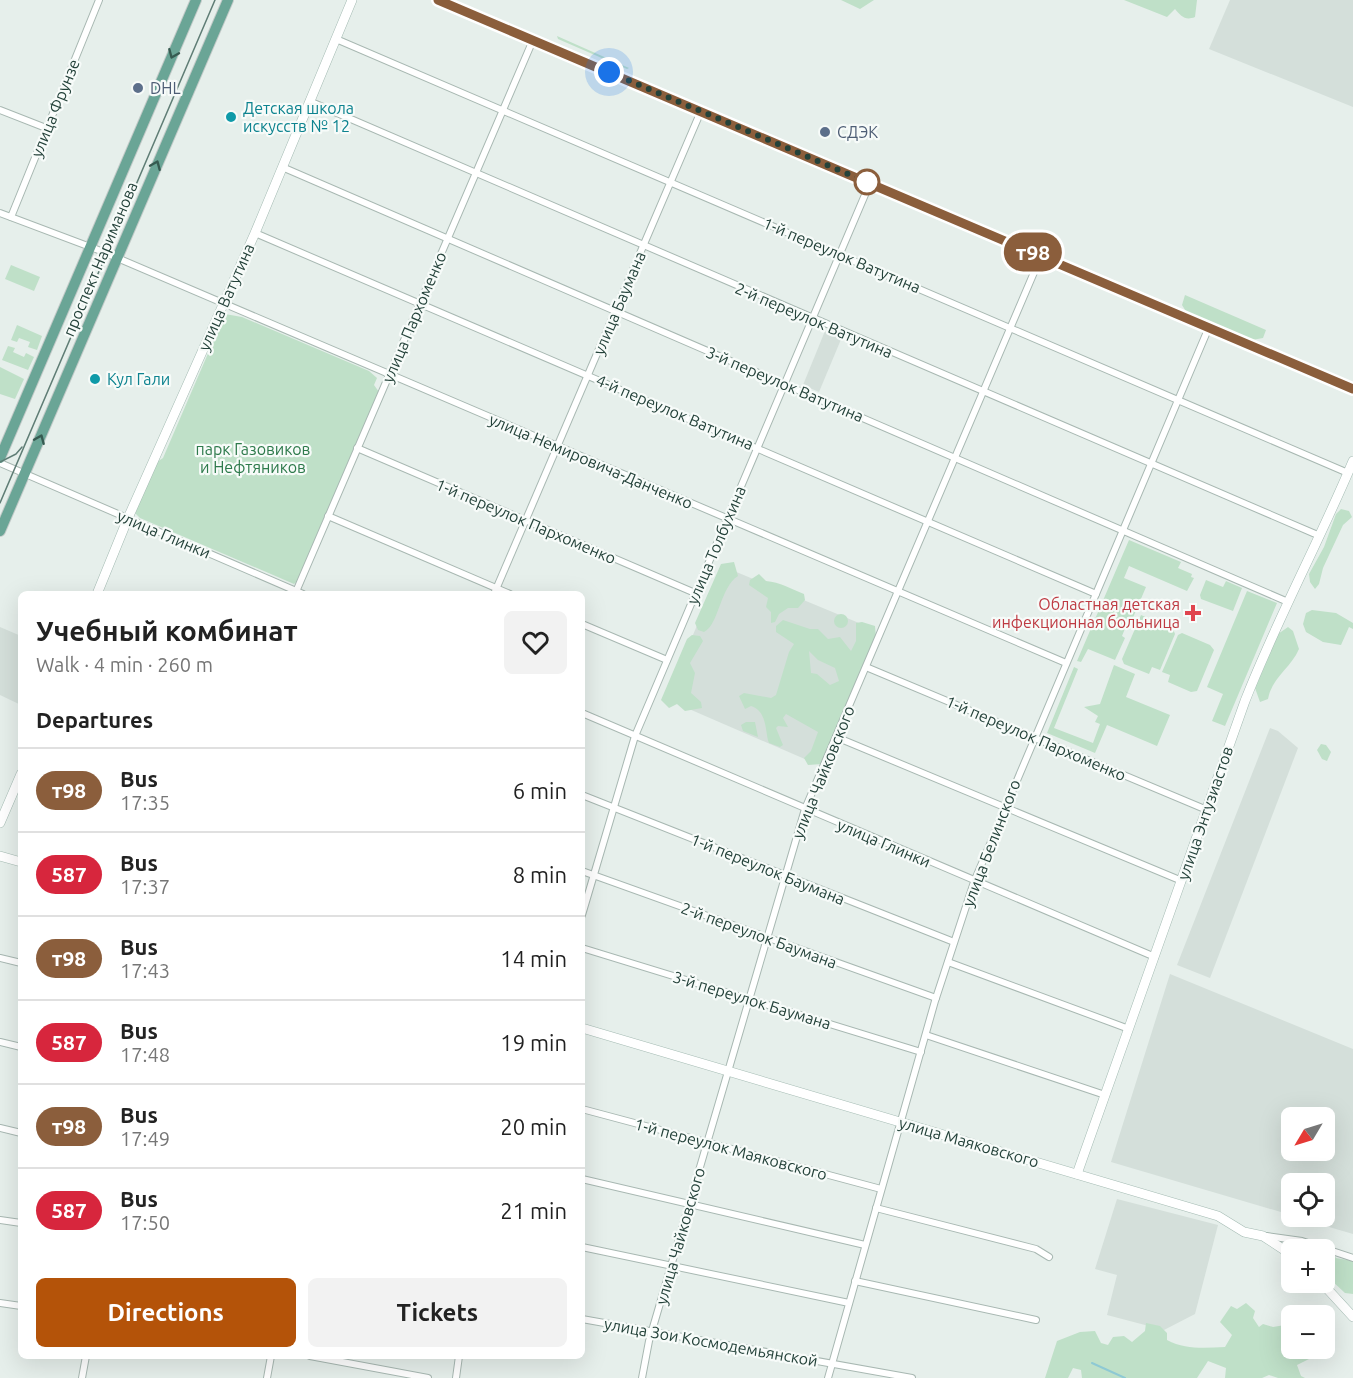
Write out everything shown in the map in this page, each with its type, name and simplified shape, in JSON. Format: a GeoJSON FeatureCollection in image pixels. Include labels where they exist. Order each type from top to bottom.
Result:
{"type":"FeatureCollection","features":[{"type":"Feature","properties":{"kind":"main road","name":"проспект Нариманова"},"geometry":{"type":"LineString","coordinates":[[0,458],[196,0]]}},
{"type":"Feature","properties":{"kind":"main road","name":"проспект Нариманова"},"geometry":{"type":"LineString","coordinates":[[0,531],[228,0]]}},
{"type":"Feature","properties":{"kind":"main road"},"geometry":{"type":"LineString","coordinates":[[438,0],[1353,389]]}},
{"type":"Feature","properties":{"kind":"street","name":"улица Фрунзе"},"geometry":{"type":"LineString","coordinates":[[11,217],[99,0]]}},
{"type":"Feature","properties":{"kind":"street","name":"улица Ватутина"},"geometry":{"type":"LineString","coordinates":[[99,591],[128,518],[255,233],[352,0]]}},
{"type":"Feature","properties":{"kind":"street","name":"1-й переулок Ватутина"},"geometry":{"type":"LineString","coordinates":[[336,39],[1348,473]]}},
{"type":"Feature","properties":{"kind":"street","name":"улица Пархоменко"},"geometry":{"type":"LineString","coordinates":[[299,591],[328,516],[533,40]]}},
{"type":"Feature","properties":{"kind":"street","name":"2-й переулок Ватутина"},"geometry":{"type":"LineString","coordinates":[[309,101],[643,247],[1320,536]]}},
{"type":"Feature","properties":{"kind":"street"},"geometry":{"type":"LineString","coordinates":[[0,110],[46,128]]}},
{"type":"Feature","properties":{"kind":"street","name":"улица Баумана"},"geometry":{"type":"LineString","coordinates":[[495,591],[701,111]]}},
{"type":"Feature","properties":{"kind":"street","name":"3-й переулок Ватутина"},"geometry":{"type":"LineString","coordinates":[[282,167],[1288,602]]}},
{"type":"Feature","properties":{"kind":"street","name":"улица Толбухина"},"geometry":{"type":"LineString","coordinates":[[585,905],[635,736],[870,183]]}},
{"type":"Feature","properties":{"kind":"street","name":"улица Немировича-Данченко"},"geometry":{"type":"LineString","coordinates":[[0,213],[91,247],[224,303],[1066,663]]}},
{"type":"Feature","properties":{"kind":"street","name":"4-й переулок Ватутина"},"geometry":{"type":"LineString","coordinates":[[255,233],[1096,594]]}},
{"type":"Feature","properties":{"kind":"street","name":"улица Чайковского"},"geometry":{"type":"LineString","coordinates":[[642,1378],[652,1331],[805,809],[1042,255]]}},
{"type":"Feature","properties":{"kind":"street","name":"улица Белинского"},"geometry":{"type":"LineString","coordinates":[[828,1378],[936,998],[974,882],[1209,327]]}},
{"type":"Feature","properties":{"kind":"street","name":"1-й переулок Пархоменко"},"geometry":{"type":"LineString","coordinates":[[357,448],[695,593]]}},
{"type":"Feature","properties":{"kind":"street","name":"улица Энтузиастов"},"geometry":{"type":"LineString","coordinates":[[1077,1174],[1270,636],[1320,536],[1353,461]]}},
{"type":"Feature","properties":{"kind":"street","name":"улица Глинки"},"geometry":{"type":"LineString","coordinates":[[0,463],[293,591]]}},
{"type":"Feature","properties":{"kind":"street"},"geometry":{"type":"LineString","coordinates":[[328,516],[495,591]]}},
{"type":"Feature","properties":{"kind":"street"},"geometry":{"type":"LineString","coordinates":[[585,625],[667,660]]}},
{"type":"Feature","properties":{"kind":"street","name":"1-й переулок Пархоменко"},"geometry":{"type":"LineString","coordinates":[[866,667],[1207,810]]}},
{"type":"Feature","properties":{"kind":"street","name":"улица Глинки"},"geometry":{"type":"LineString","coordinates":[[585,714],[974,882],[1155,957]]}},
{"type":"Feature","properties":{"kind":"street"},"geometry":{"type":"LineString","coordinates":[[836,736],[1182,881]]}},
{"type":"Feature","properties":{"kind":"street"},"geometry":{"type":"LineString","coordinates":[[0,823],[18,781]]}},
{"type":"Feature","properties":{"kind":"street","name":"1-й переулок Баумана"},"geometry":{"type":"LineString","coordinates":[[585,796],[954,942]]}},
{"type":"Feature","properties":{"kind":"street"},"geometry":{"type":"LineString","coordinates":[[0,856],[18,861]]}},
{"type":"Feature","properties":{"kind":"street","name":"2-й переулок Баумана"},"geometry":{"type":"LineString","coordinates":[[585,872],[936,998]]}},
{"type":"Feature","properties":{"kind":"street","name":"3-й переулок Баумана"},"geometry":{"type":"LineString","coordinates":[[585,949],[921,1052]]}},
{"type":"Feature","properties":{"kind":"street"},"geometry":{"type":"LineString","coordinates":[[0,958],[18,962]]}},
{"type":"Feature","properties":{"kind":"street"},"geometry":{"type":"LineString","coordinates":[[948,962],[1129,1029]]}},
{"type":"Feature","properties":{"kind":"street","name":"улица Маяковского"},"geometry":{"type":"LineString","coordinates":[[585,1029],[1218,1216],[1244,1232],[1302,1241],[1353,1258]]}},
{"type":"Feature","properties":{"kind":"street"},"geometry":{"type":"LineString","coordinates":[[926,1035],[1105,1095]]}},
{"type":"Feature","properties":{"kind":"street"},"geometry":{"type":"LineString","coordinates":[[0,1042],[18,1046]]}},
{"type":"Feature","properties":{"kind":"street","name":"1-й переулок Маяковского"},"geometry":{"type":"LineString","coordinates":[[585,1110],[881,1189]]}},
{"type":"Feature","properties":{"kind":"street"},"geometry":{"type":"LineString","coordinates":[[0,1128],[18,1132]]}},
{"type":"Feature","properties":{"kind":"street"},"geometry":{"type":"LineString","coordinates":[[585,1180],[865,1245]]}},
{"type":"Feature","properties":{"kind":"street"},"geometry":{"type":"LineString","coordinates":[[876,1208],[1036,1249],[1049,1257]]}},
{"type":"Feature","properties":{"kind":"street"},"geometry":{"type":"LineString","coordinates":[[0,1220],[18,1223]]}},
{"type":"Feature","properties":{"kind":"street"},"geometry":{"type":"LineString","coordinates":[[1263,1236],[1281,1248]]}},
{"type":"Feature","properties":{"kind":"street"},"geometry":{"type":"LineString","coordinates":[[585,1248],[673,1264],[849,1303]]}},
{"type":"Feature","properties":{"kind":"street"},"geometry":{"type":"LineString","coordinates":[[855,1281],[1035,1320]]}},
{"type":"Feature","properties":{"kind":"street"},"geometry":{"type":"LineString","coordinates":[[1331,1293],[1353,1317]]}},
{"type":"Feature","properties":{"kind":"street"},"geometry":{"type":"LineString","coordinates":[[0,1303],[18,1306]]}},
{"type":"Feature","properties":{"kind":"street","name":"улица Зои Космодемьянской"},"geometry":{"type":"LineString","coordinates":[[585,1320],[912,1378]]}},
{"type":"Feature","properties":{"kind":"street"},"geometry":{"type":"LineString","coordinates":[[82,1378],[85,1359]]}},
{"type":"Feature","properties":{"kind":"street"},"geometry":{"type":"LineString","coordinates":[[267,1378],[270,1359]]}},
{"type":"Feature","properties":{"kind":"street"},"geometry":{"type":"LineString","coordinates":[[326,1359],[428,1378]]}},
{"type":"Feature","properties":{"kind":"street"},"geometry":{"type":"LineString","coordinates":[[456,1378],[459,1359]]}},
{"type":"Feature","properties":{"kind":"shaded area"},"geometry":{"type":"Polygon","coordinates":[[[1230,0],[1353,0],[1353,107],[1209,49],[1230,0]]]}},
{"type":"Feature","properties":{"kind":"shaded area"},"geometry":{"type":"Polygon","coordinates":[[[825,331],[842,337],[819,392],[803,385],[825,331]]]}},
{"type":"Feature","properties":{"kind":"shaded area"},"geometry":{"type":"Polygon","coordinates":[[[722,566],[871,628],[814,763],[666,699],[722,566]]]}},
{"type":"Feature","properties":{"kind":"shaded area"},"geometry":{"type":"Polygon","coordinates":[[[0,627],[18,635],[18,704],[0,695],[0,627]]]}},
{"type":"Feature","properties":{"kind":"shaded area"},"geometry":{"type":"Polygon","coordinates":[[[1270,728],[1278,731],[1298,748],[1210,978],[1177,965],[1270,728]]]}},
{"type":"Feature","properties":{"kind":"shaded area"},"geometry":{"type":"Polygon","coordinates":[[[1170,974],[1353,1049],[1353,1234],[1329,1227],[1335,1227],[1335,1173],[1281,1173],[1281,1212],[1111,1162],[1170,974]]]}},
{"type":"Feature","properties":{"kind":"shaded area"},"geometry":{"type":"Polygon","coordinates":[[[1117,1199],[1218,1225],[1195,1314],[1164,1330],[1107,1315],[1117,1275],[1095,1269],[1117,1199]]]}},
{"type":"Feature","properties":{"kind":"green space"},"geometry":{"type":"Polygon","coordinates":[[[841,0],[874,0],[860,9],[841,0]]]}},
{"type":"Feature","properties":{"kind":"green space"},"geometry":{"type":"Polygon","coordinates":[[[1124,0],[1197,0],[1195,17],[1181,16],[1175,9],[1167,17],[1124,0]]]}},
{"type":"Feature","properties":{"kind":"green space"},"geometry":{"type":"Polygon","coordinates":[[[557,36],[629,68],[558,39],[557,36]]]}},
{"type":"Feature","properties":{"kind":"green space"},"geometry":{"type":"Polygon","coordinates":[[[11,265],[40,277],[34,291],[5,279],[11,265]]]}},
{"type":"Feature","properties":{"kind":"green space"},"geometry":{"type":"Polygon","coordinates":[[[1185,295],[1266,330],[1263,338],[1252,340],[1187,313],[1182,305],[1185,295]]]}},
{"type":"Feature","properties":{"kind":"green space","name":"парк Газовиков и Нефтяников"},"geometry":{"type":"Polygon","coordinates":[[[225,314],[242,317],[369,371],[377,378],[374,385],[379,392],[302,577],[294,584],[140,518],[135,513],[157,462],[163,458],[225,314]]]}},
{"type":"Feature","properties":{"kind":"green space"},"geometry":{"type":"Polygon","coordinates":[[[17,325],[42,336],[37,350],[28,347],[30,342],[19,338],[17,342],[11,340],[17,325]]]}},
{"type":"Feature","properties":{"kind":"green space"},"geometry":{"type":"Polygon","coordinates":[[[8,346],[15,348],[13,352],[24,357],[26,353],[34,357],[28,370],[2,360],[8,346]]]}},
{"type":"Feature","properties":{"kind":"green space"},"geometry":{"type":"Polygon","coordinates":[[[0,367],[24,379],[15,399],[0,394],[0,367]]]}},
{"type":"Feature","properties":{"kind":"green space"},"geometry":{"type":"Polygon","coordinates":[[[1341,509],[1349,511],[1352,517],[1343,525],[1315,589],[1310,582],[1309,574],[1324,547],[1336,514],[1341,509]]]}},
{"type":"Feature","properties":{"kind":"green space"},"geometry":{"type":"Polygon","coordinates":[[[1129,540],[1181,562],[1178,568],[1192,574],[1191,577],[1194,578],[1187,591],[1129,566],[1124,578],[1146,587],[1129,627],[1126,626],[1122,636],[1125,638],[1115,660],[1088,649],[1081,662],[1077,661],[1129,540]]]}},
{"type":"Feature","properties":{"kind":"green space"},"geometry":{"type":"Polygon","coordinates":[[[734,562],[738,576],[727,588],[709,628],[704,632],[698,630],[695,623],[721,564],[734,562]]]}},
{"type":"Feature","properties":{"kind":"green space"},"geometry":{"type":"Polygon","coordinates":[[[759,574],[766,581],[781,584],[804,594],[805,600],[798,608],[788,608],[779,614],[775,622],[771,623],[771,612],[766,607],[768,598],[749,585],[750,580],[759,574]]]}},
{"type":"Feature","properties":{"kind":"green space"},"geometry":{"type":"Polygon","coordinates":[[[1206,580],[1223,587],[1226,581],[1242,588],[1233,611],[1201,599],[1200,595],[1206,580]]]}},
{"type":"Feature","properties":{"kind":"green space"},"geometry":{"type":"Polygon","coordinates":[[[1247,591],[1277,603],[1225,726],[1212,721],[1223,694],[1207,687],[1247,591]]]}},
{"type":"Feature","properties":{"kind":"green space"},"geometry":{"type":"Polygon","coordinates":[[[1312,610],[1336,613],[1353,623],[1353,629],[1349,627],[1341,645],[1323,642],[1306,632],[1303,624],[1306,613],[1312,610]]]}},
{"type":"Feature","properties":{"kind":"green space"},"geometry":{"type":"Polygon","coordinates":[[[838,614],[844,614],[848,621],[844,628],[838,628],[834,624],[834,618],[838,614]]]}},
{"type":"Feature","properties":{"kind":"green space"},"geometry":{"type":"Polygon","coordinates":[[[1141,615],[1173,629],[1175,634],[1160,670],[1152,667],[1149,674],[1124,664],[1122,659],[1141,615]]]}},
{"type":"Feature","properties":{"kind":"green space"},"geometry":{"type":"Polygon","coordinates":[[[783,620],[810,629],[818,629],[828,639],[840,637],[851,651],[856,641],[856,623],[862,622],[875,626],[876,637],[822,764],[808,765],[804,758],[811,751],[818,732],[786,714],[783,718],[788,727],[778,726],[776,728],[783,745],[780,747],[769,743],[765,723],[760,713],[751,706],[745,709],[739,696],[744,693],[771,698],[776,695],[789,652],[794,644],[776,632],[776,626],[783,620]],[[809,651],[811,673],[817,674],[830,685],[839,681],[835,668],[818,660],[809,651]]]}},
{"type":"Feature","properties":{"kind":"green space"},"geometry":{"type":"Polygon","coordinates":[[[1288,627],[1293,631],[1299,649],[1273,685],[1268,699],[1260,702],[1255,688],[1278,634],[1288,627]]]}},
{"type":"Feature","properties":{"kind":"green space"},"geometry":{"type":"Polygon","coordinates":[[[1182,633],[1210,645],[1214,650],[1197,691],[1191,692],[1168,682],[1170,675],[1162,672],[1178,635],[1182,633]]]}},
{"type":"Feature","properties":{"kind":"green space"},"geometry":{"type":"Polygon","coordinates":[[[692,635],[700,636],[703,641],[690,663],[695,673],[691,693],[701,702],[702,708],[685,711],[677,704],[669,708],[661,700],[687,639],[692,635]]]}},
{"type":"Feature","properties":{"kind":"green space"},"geometry":{"type":"Polygon","coordinates":[[[1114,665],[1135,674],[1126,697],[1170,715],[1157,746],[1107,725],[1095,753],[1047,733],[1074,667],[1078,669],[1054,728],[1093,743],[1100,724],[1095,722],[1098,716],[1084,707],[1100,704],[1114,665]]]}},
{"type":"Feature","properties":{"kind":"green space"},"geometry":{"type":"Polygon","coordinates":[[[746,722],[755,722],[758,737],[743,731],[741,725],[746,722]]]}},
{"type":"Feature","properties":{"kind":"green space"},"geometry":{"type":"Polygon","coordinates":[[[1321,744],[1326,745],[1331,752],[1327,761],[1322,759],[1317,750],[1321,744]]]}},
{"type":"Feature","properties":{"kind":"green space"},"geometry":{"type":"Polygon","coordinates":[[[1335,1256],[1353,1261],[1353,1294],[1345,1293],[1335,1284],[1335,1256]]]}},
{"type":"Feature","properties":{"kind":"green space"},"geometry":{"type":"Polygon","coordinates":[[[1246,1303],[1255,1311],[1253,1318],[1259,1327],[1263,1324],[1273,1327],[1281,1326],[1281,1359],[1309,1359],[1297,1365],[1301,1376],[1305,1378],[1278,1378],[1269,1375],[1262,1378],[1225,1378],[1226,1368],[1208,1361],[1197,1378],[1082,1378],[1081,1370],[1073,1368],[1068,1378],[1045,1378],[1057,1341],[1080,1332],[1095,1331],[1101,1343],[1108,1345],[1113,1337],[1124,1336],[1132,1342],[1145,1331],[1146,1323],[1160,1326],[1167,1333],[1167,1340],[1174,1343],[1196,1348],[1225,1347],[1232,1335],[1220,1322],[1231,1306],[1237,1309],[1246,1303]]]}},
{"type":"Feature","properties":{"kind":"waterway"},"geometry":{"type":"LineString","coordinates":[[1092,1363],[1125,1378]]}},
{"type":"Feature","properties":{"kind":"tram line"},"geometry":{"type":"LineString","coordinates":[[0,503],[215,0]]}},
{"type":"Feature","properties":{"kind":"tram line"},"geometry":{"type":"LineString","coordinates":[[0,462],[16,454],[22,447]]}},
{"type":"Feature","properties":{"kind":"bus line","name":"т98"},"geometry":{"type":"LineString","coordinates":[[438,0],[1353,389]]}},
{"type":"Feature","properties":{"kind":"place","name":"DHL"},"geometry":{"type":"Point","coordinates":[138,88]}},
{"type":"Feature","properties":{"kind":"place","name":"Детская школа искусств № 12"},"geometry":{"type":"Point","coordinates":[231,117]}},
{"type":"Feature","properties":{"kind":"place","name":"СДЭК"},"geometry":{"type":"Point","coordinates":[825,132]}},
{"type":"Feature","properties":{"kind":"place","name":"Кул Гали"},"geometry":{"type":"Point","coordinates":[95,379]}},
{"type":"Feature","properties":{"kind":"place","name":"Областная детская инфекционная больница"},"geometry":{"type":"Point","coordinates":[1193,613]}},
{"type":"Feature","properties":{"kind":"route"},"geometry":{"type":"LineString","coordinates":[[609,72],[867,182]]}}]}
